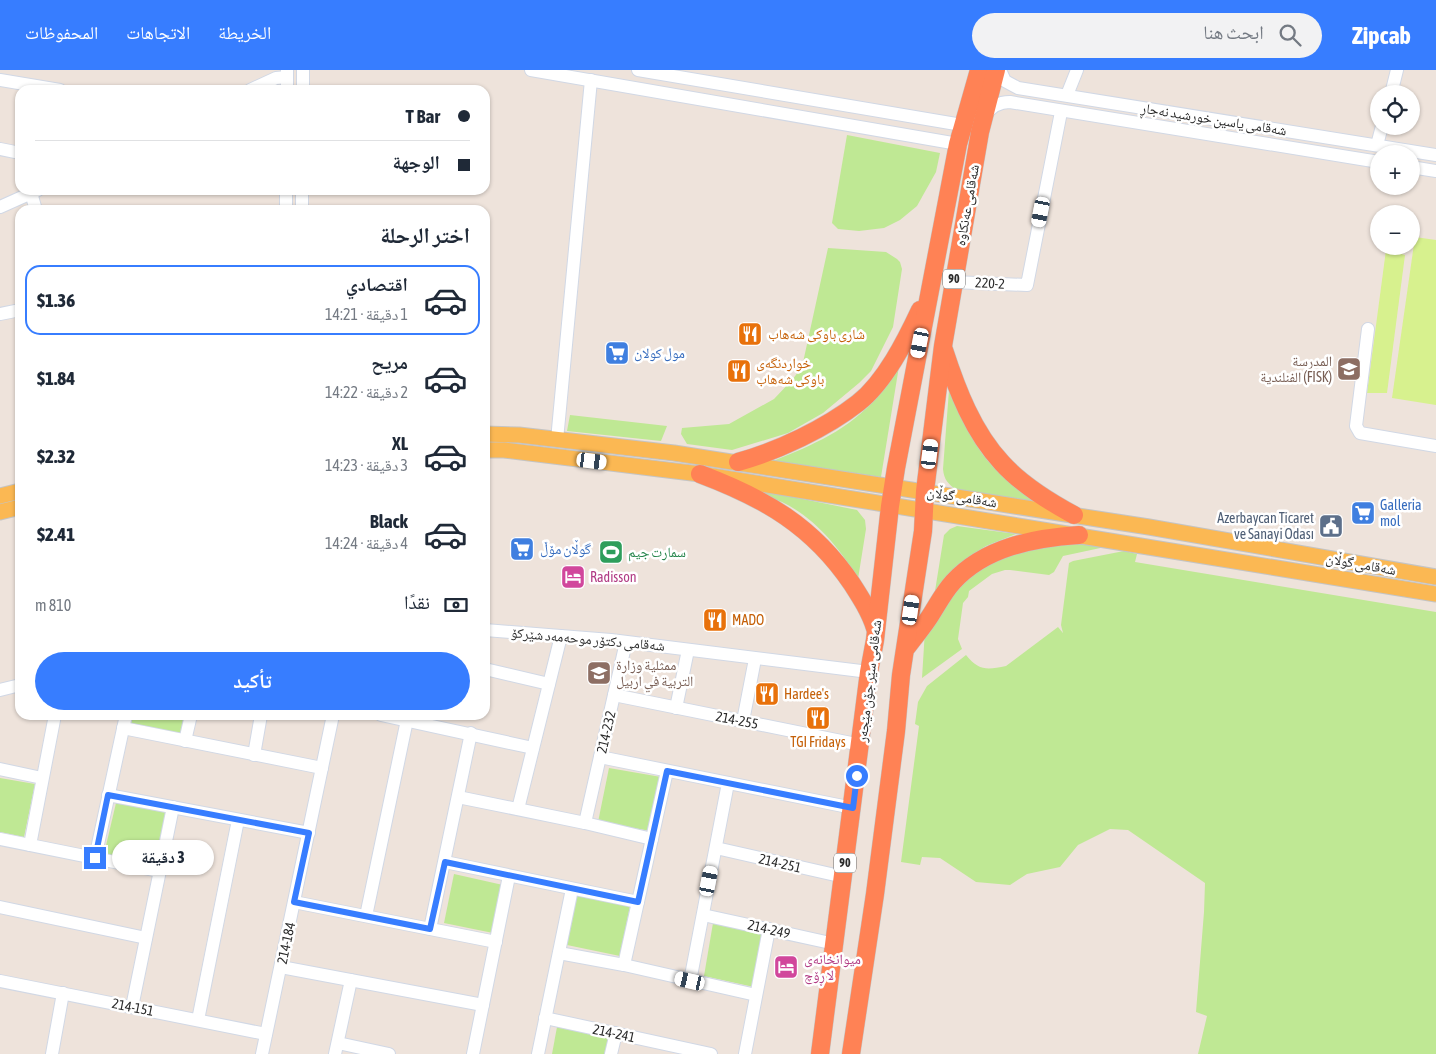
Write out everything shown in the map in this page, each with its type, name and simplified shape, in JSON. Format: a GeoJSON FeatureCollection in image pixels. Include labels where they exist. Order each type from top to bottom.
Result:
{"type":"FeatureCollection","features":[{"type":"Feature","properties":{"kind":"highway","name":"شەقامی عەنکاوە"},"geometry":{"type":"LineString","coordinates":[[893,487],[958,144],[979,70]]}},
{"type":"Feature","properties":{"kind":"highway","name":"شەقامی عەنکاوە"},"geometry":{"type":"LineString","coordinates":[[925,490],[953,282],[984,118],[998,70]]}},
{"type":"Feature","properties":{"kind":"highway"},"geometry":{"type":"LineString","coordinates":[[738,462],[755,458],[814,430],[859,402],[878,381],[894,358],[911,329],[930,289]]}},
{"type":"Feature","properties":{"kind":"highway"},"geometry":{"type":"LineString","coordinates":[[943,346],[956,387],[991,450],[1002,464],[1037,493],[1074,515]]}},
{"type":"Feature","properties":{"kind":"highway"},"geometry":{"type":"LineString","coordinates":[[700,474],[764,502],[791,518],[816,540],[842,570],[867,608],[872,620],[875,640]]}},
{"type":"Feature","properties":{"kind":"highway","name":"شەقامی سێر جۆن مێجەر"},"geometry":{"type":"LineString","coordinates":[[820,1054],[869,672],[875,640],[893,487]]}},
{"type":"Feature","properties":{"kind":"highway","name":"90"},"geometry":{"type":"LineString","coordinates":[[851,1054],[875,894],[905,649],[922,531],[925,490]]}},
{"type":"Feature","properties":{"kind":"highway"},"geometry":{"type":"LineString","coordinates":[[905,649],[932,614],[941,596],[953,582],[975,563],[988,556],[1035,540],[1079,535]]}},
{"type":"Feature","properties":{"kind":"main road","name":"شەقامی گوڵان"},"geometry":{"type":"LineString","coordinates":[[490,434],[519,435],[674,452],[893,487],[925,490],[1408,572],[1436,575]]}},
{"type":"Feature","properties":{"kind":"main road","name":"شەقامی گوڵان"},"geometry":{"type":"LineString","coordinates":[[490,450],[504,450],[700,474],[1436,594]]}},
{"type":"Feature","properties":{"kind":"main road"},"geometry":{"type":"LineString","coordinates":[[0,496],[15,492]]}},
{"type":"Feature","properties":{"kind":"main road"},"geometry":{"type":"LineString","coordinates":[[0,512],[15,508]]}},
{"type":"Feature","properties":{"kind":"main road"},"geometry":{"type":"LineString","coordinates":[[1406,590],[1400,587],[1398,578],[1408,572]]}},
{"type":"Feature","properties":{"kind":"street"},"geometry":{"type":"LineString","coordinates":[[303,70],[303,85]]}},
{"type":"Feature","properties":{"kind":"street"},"geometry":{"type":"LineString","coordinates":[[531,70],[958,144]]}},
{"type":"Feature","properties":{"kind":"street"},"geometry":{"type":"LineString","coordinates":[[638,70],[962,125]]}},
{"type":"Feature","properties":{"kind":"street","name":"شەقامی یاسین خورشید نەجاڕ"},"geometry":{"type":"LineString","coordinates":[[998,70],[1009,84],[1023,88],[1377,145]]}},
{"type":"Feature","properties":{"kind":"street"},"geometry":{"type":"LineString","coordinates":[[1067,95],[1077,70]]}},
{"type":"Feature","properties":{"kind":"street"},"geometry":{"type":"LineString","coordinates":[[1393,85],[1397,70]]}},
{"type":"Feature","properties":{"kind":"street"},"geometry":{"type":"LineString","coordinates":[[261,85],[287,73]]}},
{"type":"Feature","properties":{"kind":"street"},"geometry":{"type":"LineString","coordinates":[[0,80],[30,85]]}},
{"type":"Feature","properties":{"kind":"street"},"geometry":{"type":"LineString","coordinates":[[557,440],[591,80]]}},
{"type":"Feature","properties":{"kind":"street"},"geometry":{"type":"LineString","coordinates":[[1020,104],[1016,100],[1015,95],[1023,88]]}},
{"type":"Feature","properties":{"kind":"street","name":"شەقامی یاسین خورشید نەجاڕ"},"geometry":{"type":"LineString","coordinates":[[984,118],[989,110],[1006,102],[1370,161]]}},
{"type":"Feature","properties":{"kind":"street","name":"220-2"},"geometry":{"type":"LineString","coordinates":[[953,282],[1027,285],[1061,112]]}},
{"type":"Feature","properties":{"kind":"street"},"geometry":{"type":"LineString","coordinates":[[934,139],[939,136],[942,130],[938,121]]}},
{"type":"Feature","properties":{"kind":"street"},"geometry":{"type":"LineString","coordinates":[[1377,145],[1380,135]]}},
{"type":"Feature","properties":{"kind":"street"},"geometry":{"type":"LineString","coordinates":[[0,149],[15,152]]}},
{"type":"Feature","properties":{"kind":"street","name":"شەقامی یاسین خورشید نەجاڕ"},"geometry":{"type":"LineString","coordinates":[[1420,152],[1436,155]]}},
{"type":"Feature","properties":{"kind":"street"},"geometry":{"type":"LineString","coordinates":[[1420,168],[1436,171]]}},
{"type":"Feature","properties":{"kind":"street"},"geometry":{"type":"LineString","coordinates":[[0,207],[27,195]]}},
{"type":"Feature","properties":{"kind":"street"},"geometry":{"type":"LineString","coordinates":[[0,314],[15,311]]}},
{"type":"Feature","properties":{"kind":"street"},"geometry":{"type":"LineString","coordinates":[[1368,329],[1357,430],[1360,433],[1436,446]]}},
{"type":"Feature","properties":{"kind":"street","name":"شەقامی دکتۆر موحەمەد شێرکۆ"},"geometry":{"type":"LineString","coordinates":[[490,630],[626,642],[869,672]]}},
{"type":"Feature","properties":{"kind":"street"},"geometry":{"type":"LineString","coordinates":[[518,810],[561,636]]}},
{"type":"Feature","properties":{"kind":"street","name":"214-232"},"geometry":{"type":"LineString","coordinates":[[585,823],[626,642]]}},
{"type":"Feature","properties":{"kind":"street"},"geometry":{"type":"LineString","coordinates":[[676,708],[688,650]]}},
{"type":"Feature","properties":{"kind":"street"},"geometry":{"type":"LineString","coordinates":[[742,720],[755,659]]}},
{"type":"Feature","properties":{"kind":"street"},"geometry":{"type":"LineString","coordinates":[[490,670],[549,684]]}},
{"type":"Feature","properties":{"kind":"street"},"geometry":{"type":"LineString","coordinates":[[0,690],[15,687]]}},
{"type":"Feature","properties":{"kind":"street","name":"214-255"},"geometry":{"type":"LineString","coordinates":[[614,695],[861,744]]}},
{"type":"Feature","properties":{"kind":"street"},"geometry":{"type":"LineString","coordinates":[[30,845],[54,720]]}},
{"type":"Feature","properties":{"kind":"street"},"geometry":{"type":"LineString","coordinates":[[95,858],[125,720]]}},
{"type":"Feature","properties":{"kind":"street"},"geometry":{"type":"LineString","coordinates":[[185,741],[190,720]]}},
{"type":"Feature","properties":{"kind":"street"},"geometry":{"type":"LineString","coordinates":[[254,755],[259,720]]}},
{"type":"Feature","properties":{"kind":"street","name":"214-184"},"geometry":{"type":"LineString","coordinates":[[262,1054],[333,720]]}},
{"type":"Feature","properties":{"kind":"street"},"geometry":{"type":"LineString","coordinates":[[366,916],[407,720],[533,748]]}},
{"type":"Feature","properties":{"kind":"street"},"geometry":{"type":"LineString","coordinates":[[123,728],[322,768]]}},
{"type":"Feature","properties":{"kind":"street"},"geometry":{"type":"LineString","coordinates":[[430,929],[471,734]]}},
{"type":"Feature","properties":{"kind":"street"},"geometry":{"type":"LineString","coordinates":[[600,757],[853,808]]}},
{"type":"Feature","properties":{"kind":"street"},"geometry":{"type":"LineString","coordinates":[[0,770],[42,778]]}},
{"type":"Feature","properties":{"kind":"street"},"geometry":{"type":"LineString","coordinates":[[624,965],[667,771]]}},
{"type":"Feature","properties":{"kind":"street"},"geometry":{"type":"LineString","coordinates":[[690,981],[728,783]]}},
{"type":"Feature","properties":{"kind":"street"},"geometry":{"type":"LineString","coordinates":[[108,795],[309,833]]}},
{"type":"Feature","properties":{"kind":"street"},"geometry":{"type":"LineString","coordinates":[[458,797],[652,839]]}},
{"type":"Feature","properties":{"kind":"street"},"geometry":{"type":"LineString","coordinates":[[132,1007],[173,806]]}},
{"type":"Feature","properties":{"kind":"street"},"geometry":{"type":"LineString","coordinates":[[198,1020],[238,820]]}},
{"type":"Feature","properties":{"kind":"street"},"geometry":{"type":"LineString","coordinates":[[0,839],[159,871]]}},
{"type":"Feature","properties":{"kind":"street","name":"214-251"},"geometry":{"type":"LineString","coordinates":[[716,848],[844,877]]}},
{"type":"Feature","properties":{"kind":"street"},"geometry":{"type":"LineString","coordinates":[[445,862],[638,902]]}},
{"type":"Feature","properties":{"kind":"street"},"geometry":{"type":"LineString","coordinates":[[474,1054],[509,876]]}},
{"type":"Feature","properties":{"kind":"street"},"geometry":{"type":"LineString","coordinates":[[538,1054],[572,889]]}},
{"type":"Feature","properties":{"kind":"street"},"geometry":{"type":"LineString","coordinates":[[294,902],[496,942]]}},
{"type":"Feature","properties":{"kind":"street"},"geometry":{"type":"LineString","coordinates":[[0,907],[146,938]]}},
{"type":"Feature","properties":{"kind":"street","name":"214-249"},"geometry":{"type":"LineString","coordinates":[[703,915],[834,944]]}},
{"type":"Feature","properties":{"kind":"street"},"geometry":{"type":"LineString","coordinates":[[745,1054],[769,929]]}},
{"type":"Feature","properties":{"kind":"street"},"geometry":{"type":"LineString","coordinates":[[559,953],[624,965],[756,995]]}},
{"type":"Feature","properties":{"kind":"street"},"geometry":{"type":"LineString","coordinates":[[281,967],[483,1005]]}},
{"type":"Feature","properties":{"kind":"street","name":"214-151"},"geometry":{"type":"LineString","coordinates":[[0,980],[266,1034]]}},
{"type":"Feature","properties":{"kind":"street"},"geometry":{"type":"LineString","coordinates":[[351,980],[337,1048],[388,1054]]}},
{"type":"Feature","properties":{"kind":"street"},"geometry":{"type":"LineString","coordinates":[[52,1054],[63,993]]}},
{"type":"Feature","properties":{"kind":"street","name":"214-241"},"geometry":{"type":"LineString","coordinates":[[545,1018],[616,1034],[678,1051],[711,1054]]}},
{"type":"Feature","properties":{"kind":"street"},"geometry":{"type":"LineString","coordinates":[[611,1054],[616,1034]]}},
{"type":"Feature","properties":{"kind":"green space"},"geometry":{"type":"Polygon","coordinates":[[[847,135],[940,153],[936,172],[917,206],[900,220],[884,228],[859,231],[838,229],[832,223],[847,135]]]}},
{"type":"Feature","properties":{"kind":"green space"},"geometry":{"type":"Polygon","coordinates":[[[1420,238],[1436,240],[1436,405],[1392,398],[1412,255],[1420,255],[1420,238]]]}},
{"type":"Feature","properties":{"kind":"green space"},"geometry":{"type":"Polygon","coordinates":[[[828,248],[886,252],[900,262],[902,269],[893,327],[871,371],[823,413],[788,433],[732,450],[687,444],[681,434],[682,428],[729,424],[774,399],[802,367],[828,248]]]}},
{"type":"Feature","properties":{"kind":"green space"},"geometry":{"type":"Polygon","coordinates":[[[1385,255],[1405,255],[1387,393],[1367,393],[1385,255]]]}},
{"type":"Feature","properties":{"kind":"green space"},"geometry":{"type":"Polygon","coordinates":[[[900,360],[881,477],[773,461],[830,435],[855,418],[881,392],[900,360]]]}},
{"type":"Feature","properties":{"kind":"green space"},"geometry":{"type":"Polygon","coordinates":[[[949,390],[971,436],[988,461],[1007,479],[1042,505],[958,491],[947,481],[943,469],[949,390]]]}},
{"type":"Feature","properties":{"kind":"green space"},"geometry":{"type":"Polygon","coordinates":[[[570,415],[667,426],[661,441],[567,431],[570,415]]]}},
{"type":"Feature","properties":{"kind":"green space"},"geometry":{"type":"Polygon","coordinates":[[[754,489],[857,510],[865,520],[866,529],[858,579],[835,545],[816,525],[782,502],[754,489]]]}},
{"type":"Feature","properties":{"kind":"green space"},"geometry":{"type":"Polygon","coordinates":[[[957,526],[1016,534],[986,546],[970,556],[935,591],[944,535],[950,529],[957,526]]]}},
{"type":"Feature","properties":{"kind":"green space"},"geometry":{"type":"Polygon","coordinates":[[[1066,538],[1105,547],[1063,556],[1054,572],[1049,575],[1010,570],[992,574],[969,591],[968,597],[963,603],[958,639],[962,649],[922,678],[925,630],[956,586],[985,562],[1066,538]]]}},
{"type":"Feature","properties":{"kind":"green space"},"geometry":{"type":"Polygon","coordinates":[[[1124,551],[1137,554],[1135,562],[1436,612],[1436,1054],[1198,1054],[1207,1016],[1196,1012],[1205,883],[1128,830],[1110,829],[1078,845],[1060,867],[1027,874],[1010,885],[976,882],[940,858],[922,857],[920,865],[901,862],[919,726],[915,724],[918,702],[927,686],[966,655],[979,667],[994,668],[1006,666],[1058,627],[1063,633],[1061,625],[1069,563],[1124,551]]]}},
{"type":"Feature","properties":{"kind":"green space"},"geometry":{"type":"Polygon","coordinates":[[[132,720],[187,720],[185,734],[131,723],[132,720]]]}},
{"type":"Feature","properties":{"kind":"green space"},"geometry":{"type":"Polygon","coordinates":[[[609,768],[661,777],[651,831],[598,822],[609,768]]]}},
{"type":"Feature","properties":{"kind":"green space"},"geometry":{"type":"Polygon","coordinates":[[[0,778],[35,784],[24,837],[0,832],[0,778]]]}},
{"type":"Feature","properties":{"kind":"green space"},"geometry":{"type":"Polygon","coordinates":[[[116,803],[169,812],[156,866],[104,854],[116,803]]]}},
{"type":"Feature","properties":{"kind":"green space"},"geometry":{"type":"Polygon","coordinates":[[[454,874],[503,885],[493,933],[444,923],[454,874]]]}},
{"type":"Feature","properties":{"kind":"green space"},"geometry":{"type":"Polygon","coordinates":[[[577,895],[630,906],[620,956],[567,945],[577,895]]]}},
{"type":"Feature","properties":{"kind":"green space"},"geometry":{"type":"Polygon","coordinates":[[[713,923],[765,935],[754,987],[704,976],[713,923]]]}},
{"type":"Feature","properties":{"kind":"green space"},"geometry":{"type":"Polygon","coordinates":[[[557,1027],[610,1037],[607,1054],[552,1054],[557,1027]]]}},
{"type":"Feature","properties":{"kind":"place","name":"شاری باوکی شەھاب"},"geometry":{"type":"Point","coordinates":[750,334]}},
{"type":"Feature","properties":{"kind":"place","name":"مول كولان"},"geometry":{"type":"Point","coordinates":[617,353]}},
{"type":"Feature","properties":{"kind":"place","name":"المدرسة الفنلندية (FISK)"},"geometry":{"type":"Point","coordinates":[1349,369]}},
{"type":"Feature","properties":{"kind":"place","name":"خواردنگەی باوکی شەھاب"},"geometry":{"type":"Point","coordinates":[739,371]}},
{"type":"Feature","properties":{"kind":"place","name":"Galleria mol"},"geometry":{"type":"Point","coordinates":[1363,513]}},
{"type":"Feature","properties":{"kind":"place","name":"Azerbaycan Ticaret ve Sanayi Odası"},"geometry":{"type":"Point","coordinates":[1331,526]}},
{"type":"Feature","properties":{"kind":"place","name":"گوڵان مۆڵ"},"geometry":{"type":"Point","coordinates":[522,549]}},
{"type":"Feature","properties":{"kind":"place","name":"سمارت جیم"},"geometry":{"type":"Point","coordinates":[611,552]}},
{"type":"Feature","properties":{"kind":"place","name":"Radisson"},"geometry":{"type":"Point","coordinates":[573,577]}},
{"type":"Feature","properties":{"kind":"place","name":"MADO"},"geometry":{"type":"Point","coordinates":[715,620]}},
{"type":"Feature","properties":{"kind":"place","name":"ممثلية وزارة التربية في اربيل"},"geometry":{"type":"Point","coordinates":[599,673]}},
{"type":"Feature","properties":{"kind":"place","name":"Hardee's"},"geometry":{"type":"Point","coordinates":[767,694]}},
{"type":"Feature","properties":{"kind":"place","name":"TGI Fridays"},"geometry":{"type":"Point","coordinates":[818,718]}},
{"type":"Feature","properties":{"kind":"place","name":"میوانخانەی لا ڕۆچ"},"geometry":{"type":"Point","coordinates":[786,967]}},
{"type":"Feature","properties":{"kind":"route"},"geometry":{"type":"LineString","coordinates":[[95,858],[108,795],[309,833],[294,902],[430,929],[445,862],[638,902],[667,771],[853,808],[857,776]]}}]}
